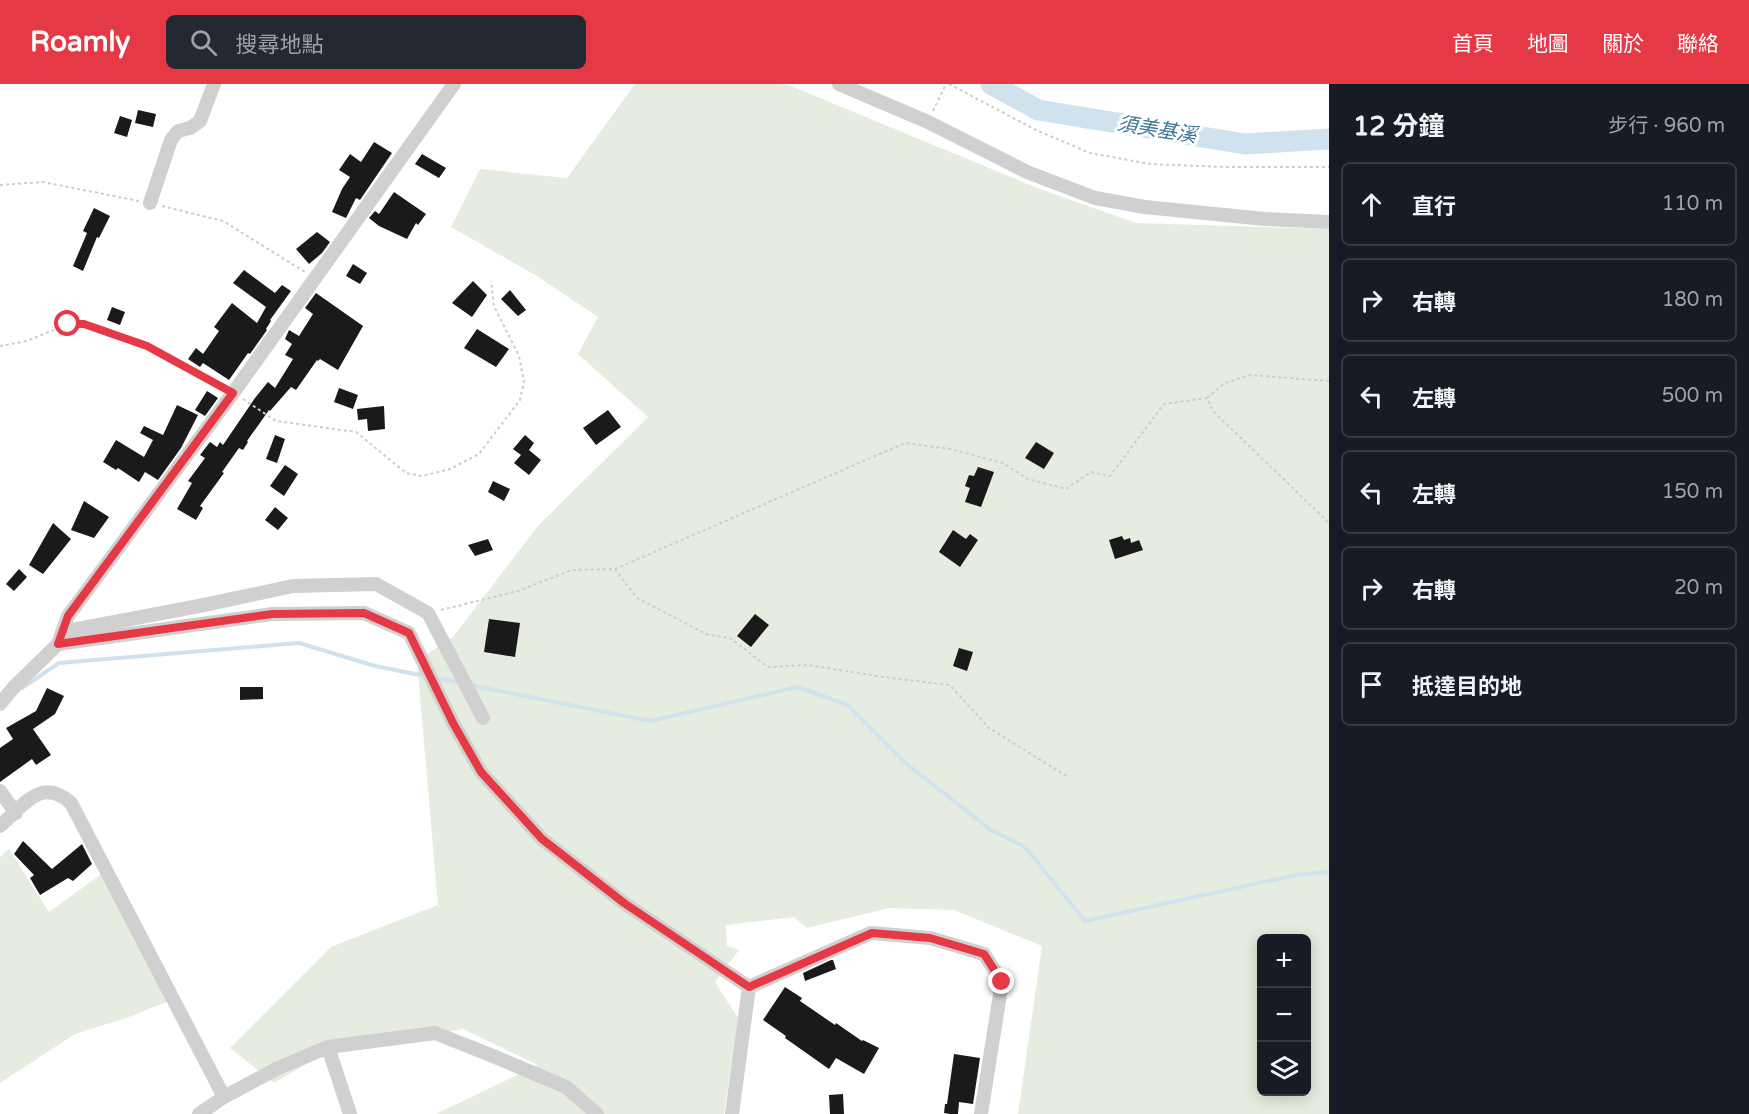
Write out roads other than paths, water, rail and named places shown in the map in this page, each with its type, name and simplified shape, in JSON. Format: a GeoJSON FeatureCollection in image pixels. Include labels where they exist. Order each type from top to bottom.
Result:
{"type":"FeatureCollection","features":[{"type":"Feature","properties":{"kind":"street"},"geometry":{"type":"LineString","coordinates":[[150,203],[171,140],[178,131],[190,128],[200,121],[214,84]]}},
{"type":"Feature","properties":{"kind":"street"},"geometry":{"type":"LineString","coordinates":[[4,699],[60,638],[68,616],[233,393],[454,84]]}},
{"type":"Feature","properties":{"kind":"street"},"geometry":{"type":"LineString","coordinates":[[838,84],[928,122],[1027,172],[1095,198],[1145,207],[1265,219],[1329,222]]}},
{"type":"Feature","properties":{"kind":"street"},"geometry":{"type":"LineString","coordinates":[[60,638],[293,586],[376,584],[428,613],[483,718]]}},
{"type":"Feature","properties":{"kind":"street"},"geometry":{"type":"LineString","coordinates":[[60,638],[272,614],[364,613],[409,633],[453,723],[481,772],[542,839],[624,903],[749,987]]}},
{"type":"Feature","properties":{"kind":"street"},"geometry":{"type":"LineString","coordinates":[[0,791],[16,813]]}},
{"type":"Feature","properties":{"kind":"street"},"geometry":{"type":"LineString","coordinates":[[0,826],[31,798],[46,791],[61,794],[71,803],[224,1097]]}},
{"type":"Feature","properties":{"kind":"street"},"geometry":{"type":"LineString","coordinates":[[749,987],[872,933],[930,938],[984,954],[1002,982],[981,1114]]}},
{"type":"Feature","properties":{"kind":"street"},"geometry":{"type":"LineString","coordinates":[[732,1114],[749,987]]}},
{"type":"Feature","properties":{"kind":"street"},"geometry":{"type":"LineString","coordinates":[[199,1114],[224,1097],[278,1068],[328,1047],[435,1034],[566,1087],[597,1114]]}},
{"type":"Feature","properties":{"kind":"street"},"geometry":{"type":"LineString","coordinates":[[328,1047],[350,1114]]}},
{"type":"Feature","properties":{"kind":"waterway","name":"須美基溪"},"geometry":{"type":"LineString","coordinates":[[991,84],[1038,110],[1245,144],[1329,139]]}},
{"type":"Feature","properties":{"kind":"waterway"},"geometry":{"type":"LineString","coordinates":[[22,688],[59,663],[299,643],[375,666],[420,675]]}},
{"type":"Feature","properties":{"kind":"waterway"},"geometry":{"type":"LineString","coordinates":[[441,679],[462,683]]}},
{"type":"Feature","properties":{"kind":"waterway"},"geometry":{"type":"LineString","coordinates":[[469,685],[650,721],[798,687],[847,705],[904,762],[991,830],[1025,847],[1085,921],[1296,875],[1329,872]]}}]}
